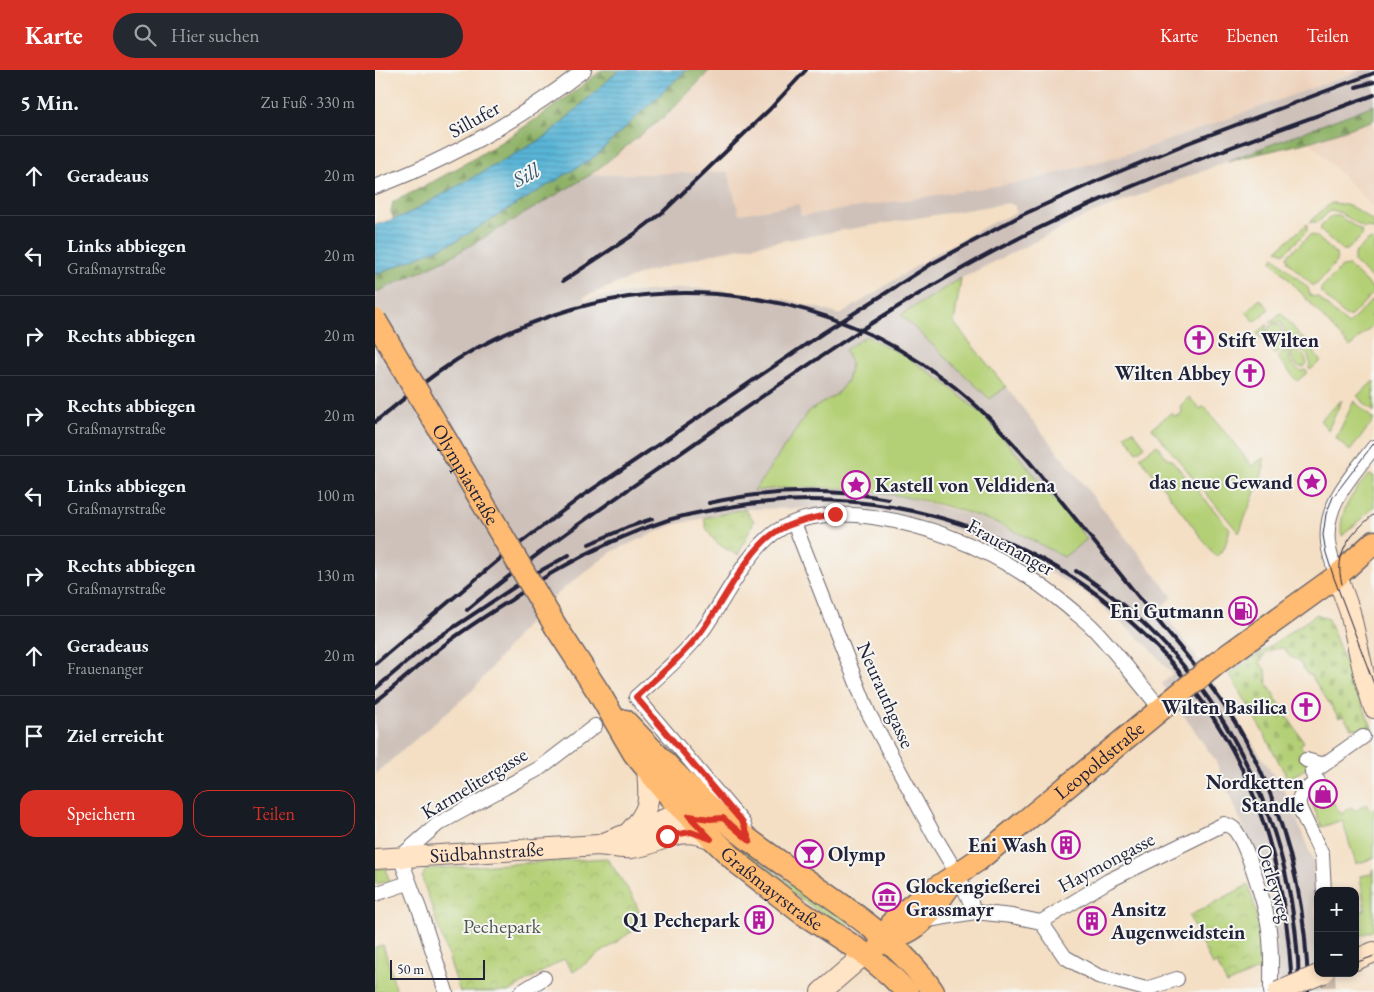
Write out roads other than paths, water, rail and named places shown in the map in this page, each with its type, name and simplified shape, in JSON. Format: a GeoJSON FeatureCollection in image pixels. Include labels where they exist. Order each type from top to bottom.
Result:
{"type":"FeatureCollection","features":[{"type":"Feature","properties":{"kind":"main road","name":"Olympiastraße"},"geometry":{"type":"LineString","coordinates":[[375,320],[556,628]]}},
{"type":"Feature","properties":{"kind":"main road","name":"Leopoldstraße"},"geometry":{"type":"LineString","coordinates":[[885,940],[894,920],[920,899],[958,875],[1217,663],[1337,576],[1374,542]]}},
{"type":"Feature","properties":{"kind":"main road","name":"Graßmayrstraße"},"geometry":{"type":"LineString","coordinates":[[556,628],[599,693],[633,753],[711,839],[776,894],[865,954],[907,992]]}},
{"type":"Feature","properties":{"kind":"main road","name":"Graßmayrstraße"},"geometry":{"type":"LineString","coordinates":[[599,693],[671,769],[723,818],[750,841],[858,918],[885,940],[912,966],[933,992]]}},
{"type":"Feature","properties":{"kind":"main road","name":"Leopoldstraße"},"geometry":{"type":"LineString","coordinates":[[865,954],[885,940],[913,929],[958,875]]}},
{"type":"Feature","properties":{"kind":"street","name":"Sillufer"},"geometry":{"type":"LineString","coordinates":[[375,187],[420,170],[507,124],[548,98],[584,70]]}},
{"type":"Feature","properties":{"kind":"street"},"geometry":{"type":"LineString","coordinates":[[1374,448],[1342,488],[1330,513],[1327,541],[1350,612],[1365,679],[1374,708]]}},
{"type":"Feature","properties":{"kind":"street","name":"Frauenanger"},"geometry":{"type":"LineString","coordinates":[[794,523],[835,514],[896,520],[927,528],[983,551],[1032,579],[1091,626],[1166,704]]}},
{"type":"Feature","properties":{"kind":"street","name":"Graßmayrstraße"},"geometry":{"type":"LineString","coordinates":[[750,841],[743,823],[636,697],[701,632],[748,560],[763,542],[777,531],[794,523]]}},
{"type":"Feature","properties":{"kind":"street","name":"Neurauthgasse"},"geometry":{"type":"LineString","coordinates":[[794,523],[868,712],[934,835],[958,875]]}},
{"type":"Feature","properties":{"kind":"street"},"geometry":{"type":"LineString","coordinates":[[1350,612],[1374,651]]}},
{"type":"Feature","properties":{"kind":"street","name":"Karmelitergasse"},"geometry":{"type":"LineString","coordinates":[[399,857],[439,824],[540,768],[595,726]]}},
{"type":"Feature","properties":{"kind":"street"},"geometry":{"type":"LineString","coordinates":[[1324,887],[1322,855],[1299,808],[1298,802],[1315,770],[1359,735]]}},
{"type":"Feature","properties":{"kind":"street"},"geometry":{"type":"LineString","coordinates":[[629,832],[642,820],[648,805],[647,769]]}},
{"type":"Feature","properties":{"kind":"street"},"geometry":{"type":"LineString","coordinates":[[599,845],[670,817],[723,818]]}},
{"type":"Feature","properties":{"kind":"street","name":"Haymongasse"},"geometry":{"type":"LineString","coordinates":[[1041,922],[1108,882],[1224,824]]}},
{"type":"Feature","properties":{"kind":"street","name":"Oerleyweg"},"geometry":{"type":"LineString","coordinates":[[1224,824],[1233,828],[1240,838],[1264,906],[1269,928],[1271,992]]}},
{"type":"Feature","properties":{"kind":"street"},"geometry":{"type":"LineString","coordinates":[[599,845],[630,848],[676,834],[691,832],[711,839]]}},
{"type":"Feature","properties":{"kind":"street","name":"Südbahnstraße"},"geometry":{"type":"LineString","coordinates":[[375,859],[599,845]]}},
{"type":"Feature","properties":{"kind":"street"},"geometry":{"type":"LineString","coordinates":[[399,857],[420,911],[446,992]]}},
{"type":"Feature","properties":{"kind":"street"},"geometry":{"type":"LineString","coordinates":[[958,875],[975,912]]}},
{"type":"Feature","properties":{"kind":"street"},"geometry":{"type":"LineString","coordinates":[[375,894],[409,883]]}},
{"type":"Feature","properties":{"kind":"street"},"geometry":{"type":"LineString","coordinates":[[923,919],[929,920],[975,912],[1012,916],[1041,922],[1065,957],[1098,976],[1146,989],[1177,979]]}},
{"type":"Feature","properties":{"kind":"street"},"geometry":{"type":"LineString","coordinates":[[1359,958],[1374,952]]}},
{"type":"Feature","properties":{"kind":"street","name":"Leopoldstraße"},"geometry":{"type":"LineString","coordinates":[[821,992],[865,954]]}},
{"type":"Feature","properties":{"kind":"street"},"geometry":{"type":"LineString","coordinates":[[1277,992],[1314,977]]}},
{"type":"Feature","properties":{"kind":"street"},"geometry":{"type":"LineString","coordinates":[[521,992],[544,978]]}},
{"type":"Feature","properties":{"kind":"water","name":"Sill"},"geometry":{"type":"Polygon","coordinates":[[[619,70],[686,70],[593,158],[454,242],[375,275],[375,225],[404,216],[547,136],[619,70]]]}},
{"type":"Feature","properties":{"kind":"tunnel"},"geometry":{"type":"LineString","coordinates":[[1328,977],[1329,992]]}},
{"type":"Feature","properties":{"kind":"tram line"},"geometry":{"type":"LineString","coordinates":[[1374,443],[1333,497],[1326,514],[1323,535],[1326,553],[1334,578],[1374,684]]}},
{"type":"Feature","properties":{"kind":"tram line"},"geometry":{"type":"LineString","coordinates":[[1342,584],[1340,562],[1346,544],[1358,528],[1374,514]]}},
{"type":"Feature","properties":{"kind":"tram line"},"geometry":{"type":"LineString","coordinates":[[1359,962],[1374,956]]}},
{"type":"Feature","properties":{"kind":"tram line"},"geometry":{"type":"LineString","coordinates":[[1268,992],[1314,974]]}},
{"type":"Feature","properties":{"kind":"tram line"},"geometry":{"type":"LineString","coordinates":[[1311,981],[1321,977]]}},
{"type":"Feature","properties":{"kind":"railway"},"geometry":{"type":"LineString","coordinates":[[563,281],[633,235],[663,212],[770,109],[806,70]]}},
{"type":"Feature","properties":{"kind":"railway"},"geometry":{"type":"LineString","coordinates":[[375,664],[502,557],[581,497],[823,333],[933,263],[1022,215],[1099,180],[1188,143],[1374,73]]}},
{"type":"Feature","properties":{"kind":"railway"},"geometry":{"type":"LineString","coordinates":[[1356,87],[1374,82]]}},
{"type":"Feature","properties":{"kind":"railway"},"geometry":{"type":"LineString","coordinates":[[467,610],[554,542],[824,354],[905,302],[988,254],[1115,193],[1244,142],[1374,95]]}},
{"type":"Feature","properties":{"kind":"railway"},"geometry":{"type":"LineString","coordinates":[[375,422],[440,371],[474,350],[510,332],[586,305],[639,296],[693,293],[746,297],[799,308],[849,325],[898,349],[944,379],[967,397],[1018,449],[1191,661],[1226,708],[1246,741],[1260,771],[1283,831],[1299,894],[1307,959],[1308,992]]}},
{"type":"Feature","properties":{"kind":"railway"},"geometry":{"type":"LineString","coordinates":[[709,503],[754,495],[799,492],[843,493],[888,499]]}},
{"type":"Feature","properties":{"kind":"railway"},"geometry":{"type":"LineString","coordinates":[[375,702],[456,636],[547,576],[612,542],[668,520],[698,512],[749,504],[822,500],[894,507],[963,525],[1028,552],[1089,588],[1144,634],[1192,687],[1232,749],[1246,777],[1268,836],[1276,867],[1287,929],[1292,992]]}},
{"type":"Feature","properties":{"kind":"railway"},"geometry":{"type":"LineString","coordinates":[[589,544],[652,519]]}},
{"type":"Feature","properties":{"kind":"railway"},"geometry":{"type":"LineString","coordinates":[[424,647],[531,576],[569,555]]}},
{"type":"Feature","properties":{"kind":"railway"},"geometry":{"type":"LineString","coordinates":[[1076,571],[1127,608],[1171,652],[1209,700],[1241,753],[1266,809],[1284,869],[1295,930],[1299,992]]}},
{"type":"Feature","properties":{"kind":"railway"},"geometry":{"type":"LineString","coordinates":[[375,689],[429,643]]}},
{"type":"Feature","properties":{"kind":"place","name":"Stift Wilten"},"geometry":{"type":"Point","coordinates":[1199,340]}},
{"type":"Feature","properties":{"kind":"place","name":"Wilten Abbey"},"geometry":{"type":"Point","coordinates":[1250,373]}},
{"type":"Feature","properties":{"kind":"place","name":"das neue Gewand"},"geometry":{"type":"Point","coordinates":[1312,482]}},
{"type":"Feature","properties":{"kind":"place","name":"Kastell von Veldidena"},"geometry":{"type":"Point","coordinates":[856,485]}},
{"type":"Feature","properties":{"kind":"place","name":"Eni Gutmann"},"geometry":{"type":"Point","coordinates":[1243,611]}},
{"type":"Feature","properties":{"kind":"place","name":"Wilten Basilica"},"geometry":{"type":"Point","coordinates":[1306,707]}},
{"type":"Feature","properties":{"kind":"place","name":"Nordketten Standle"},"geometry":{"type":"Point","coordinates":[1323,794]}},
{"type":"Feature","properties":{"kind":"place","name":"Eni Wash"},"geometry":{"type":"Point","coordinates":[1066,845]}},
{"type":"Feature","properties":{"kind":"place","name":"Olymp"},"geometry":{"type":"Point","coordinates":[809,854]}},
{"type":"Feature","properties":{"kind":"place","name":"Glockengießerei Grassmayr"},"geometry":{"type":"Point","coordinates":[887,897]}},
{"type":"Feature","properties":{"kind":"place","name":"Q1 Pechepark"},"geometry":{"type":"Point","coordinates":[759,920]}},
{"type":"Feature","properties":{"kind":"place","name":"Ansitz Augenweidstein"},"geometry":{"type":"Point","coordinates":[1092,921]}},
{"type":"Feature","properties":{"kind":"park label","name":"Pechepark"},"geometry":{"type":"Point","coordinates":[502,926]}}]}
